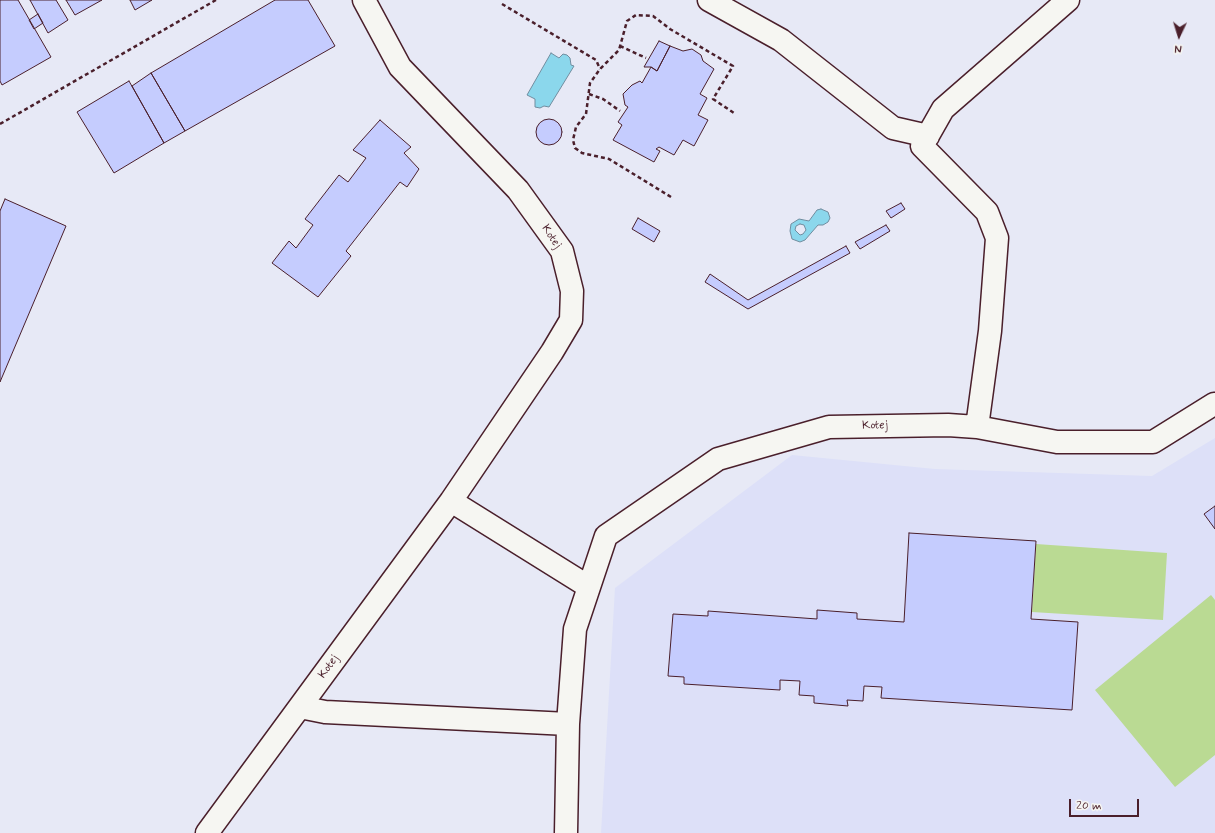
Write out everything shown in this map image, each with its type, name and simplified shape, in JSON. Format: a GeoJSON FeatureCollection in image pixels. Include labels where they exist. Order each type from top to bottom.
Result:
{"type":"FeatureCollection","features":[{"type":"Feature","properties":{"kind":"street","name":"Kotej"},"geometry":{"type":"LineString","coordinates":[[207,833],[451,501],[552,352],[571,320],[572,291],[562,251],[518,190],[400,67],[364,0]]}},
{"type":"Feature","properties":{"kind":"street"},"geometry":{"type":"LineString","coordinates":[[709,0],[781,40],[893,128],[928,136]]}},
{"type":"Feature","properties":{"kind":"street"},"geometry":{"type":"LineString","coordinates":[[977,427],[990,331],[996,238],[987,212],[922,146],[943,109],[1068,0]]}},
{"type":"Feature","properties":{"kind":"street","name":"Kotej"},"geometry":{"type":"LineString","coordinates":[[566,833],[568,724],[575,629],[606,536],[718,459],[829,427],[948,425],[977,427],[1057,442],[1153,442],[1214,404]]}},
{"type":"Feature","properties":{"kind":"street"},"geometry":{"type":"LineString","coordinates":[[451,501],[589,587]]}},
{"type":"Feature","properties":{"kind":"street"},"geometry":{"type":"LineString","coordinates":[[300,707],[325,712],[568,724]]}},
{"type":"Feature","properties":{"kind":"path"},"geometry":{"type":"LineString","coordinates":[[0,124],[216,0]]}},
{"type":"Feature","properties":{"kind":"path"},"geometry":{"type":"LineString","coordinates":[[502,4],[596,60],[600,68]]}},
{"type":"Feature","properties":{"kind":"path"},"geometry":{"type":"LineString","coordinates":[[671,197],[609,159],[582,154],[575,148],[573,140],[576,127],[586,114],[590,83],[600,68],[613,58],[619,50],[627,20],[636,14],[653,16],[670,29],[733,66],[713,99],[734,113]]}},
{"type":"Feature","properties":{"kind":"path"},"geometry":{"type":"LineString","coordinates":[[620,46],[646,58]]}},
{"type":"Feature","properties":{"kind":"path"},"geometry":{"type":"LineString","coordinates":[[589,94],[603,99],[620,111]]}},
{"type":"Feature","properties":{"kind":"shaded area"},"geometry":{"type":"Polygon","coordinates":[[[1215,438],[1215,833],[601,833],[615,588],[792,455],[935,469],[1152,476],[1215,438]]]}},
{"type":"Feature","properties":{"kind":"green space"},"geometry":{"type":"Polygon","coordinates":[[[1036,544],[1167,553],[1163,620],[1032,612],[1036,544]]]}},
{"type":"Feature","properties":{"kind":"green space"},"geometry":{"type":"Polygon","coordinates":[[[1211,595],[1215,600],[1215,755],[1175,787],[1095,690],[1211,595]]]}},
{"type":"Feature","properties":{"kind":"water"},"geometry":{"type":"Polygon","coordinates":[[[551,53],[559,58],[563,54],[567,55],[570,58],[571,65],[574,66],[549,107],[535,107],[535,99],[527,95],[551,53]]]}},
{"type":"Feature","properties":{"kind":"water"},"geometry":{"type":"Polygon","coordinates":[[[821,209],[828,212],[830,218],[828,222],[823,225],[818,225],[805,240],[800,242],[792,239],[790,231],[791,224],[799,219],[809,221],[817,210],[821,209]],[[800,224],[796,226],[795,230],[800,235],[806,230],[804,225],[800,224]]]}},
{"type":"Feature","properties":{"kind":"building"},"geometry":{"type":"Polygon","coordinates":[[[0,0],[18,0],[51,57],[2,85],[0,81],[0,0]]]}},
{"type":"Feature","properties":{"kind":"building"},"geometry":{"type":"Polygon","coordinates":[[[30,0],[56,0],[68,20],[48,33],[30,0]]]}},
{"type":"Feature","properties":{"kind":"building"},"geometry":{"type":"Polygon","coordinates":[[[66,0],[102,0],[75,15],[66,0]]]}},
{"type":"Feature","properties":{"kind":"building"},"geometry":{"type":"Polygon","coordinates":[[[130,0],[152,0],[135,10],[130,0]]]}},
{"type":"Feature","properties":{"kind":"building"},"geometry":{"type":"Polygon","coordinates":[[[275,0],[308,0],[335,46],[185,131],[151,73],[275,0]]]}},
{"type":"Feature","properties":{"kind":"building"},"geometry":{"type":"Polygon","coordinates":[[[38,14],[43,23],[34,29],[29,20],[38,14]]]}},
{"type":"Feature","properties":{"kind":"building"},"geometry":{"type":"Polygon","coordinates":[[[659,41],[670,46],[657,71],[651,67],[644,67],[659,41]]]}},
{"type":"Feature","properties":{"kind":"building"},"geometry":{"type":"Polygon","coordinates":[[[670,46],[683,51],[692,49],[701,55],[703,61],[714,69],[700,94],[707,98],[698,115],[708,120],[694,146],[683,140],[674,155],[659,147],[656,149],[660,151],[654,162],[613,140],[622,125],[618,122],[628,107],[625,105],[623,94],[632,85],[640,81],[642,83],[651,67],[657,71],[670,46]]]}},
{"type":"Feature","properties":{"kind":"building"},"geometry":{"type":"Polygon","coordinates":[[[151,73],[185,131],[164,143],[132,86],[151,73]]]}},
{"type":"Feature","properties":{"kind":"building"},"geometry":{"type":"Polygon","coordinates":[[[129,81],[164,143],[114,173],[77,112],[129,81]]]}},
{"type":"Feature","properties":{"kind":"building"},"geometry":{"type":"Polygon","coordinates":[[[549,119],[558,123],[562,132],[558,141],[549,145],[540,141],[536,132],[540,123],[549,119]]]}},
{"type":"Feature","properties":{"kind":"building"},"geometry":{"type":"Polygon","coordinates":[[[380,120],[411,147],[404,153],[419,169],[407,187],[400,182],[346,251],[351,256],[318,297],[272,263],[289,241],[296,248],[313,225],[305,219],[339,175],[348,182],[366,158],[353,150],[380,120]]]}},
{"type":"Feature","properties":{"kind":"building"},"geometry":{"type":"Polygon","coordinates":[[[5,199],[66,226],[0,382],[0,211],[5,199]]]}},
{"type":"Feature","properties":{"kind":"building"},"geometry":{"type":"Polygon","coordinates":[[[901,203],[905,209],[891,218],[886,211],[901,203]]]}},
{"type":"Feature","properties":{"kind":"building"},"geometry":{"type":"Polygon","coordinates":[[[638,218],[660,231],[654,242],[632,229],[638,218]]]}},
{"type":"Feature","properties":{"kind":"building"},"geometry":{"type":"Polygon","coordinates":[[[886,225],[890,231],[860,249],[855,242],[886,225]]]}},
{"type":"Feature","properties":{"kind":"building"},"geometry":{"type":"Polygon","coordinates":[[[846,246],[850,253],[748,309],[705,282],[710,274],[748,300],[846,246]]]}},
{"type":"Feature","properties":{"kind":"building"},"geometry":{"type":"Polygon","coordinates":[[[1215,506],[1215,529],[1204,514],[1215,506]]]}},
{"type":"Feature","properties":{"kind":"building"},"geometry":{"type":"Polygon","coordinates":[[[909,533],[1036,541],[1031,619],[1078,622],[1072,710],[881,698],[882,687],[864,686],[863,701],[847,700],[848,706],[814,703],[814,696],[799,695],[800,681],[780,680],[780,690],[684,684],[684,677],[668,676],[673,614],[708,616],[708,611],[817,619],[817,610],[857,613],[857,619],[904,622],[909,533]]]}}]}
